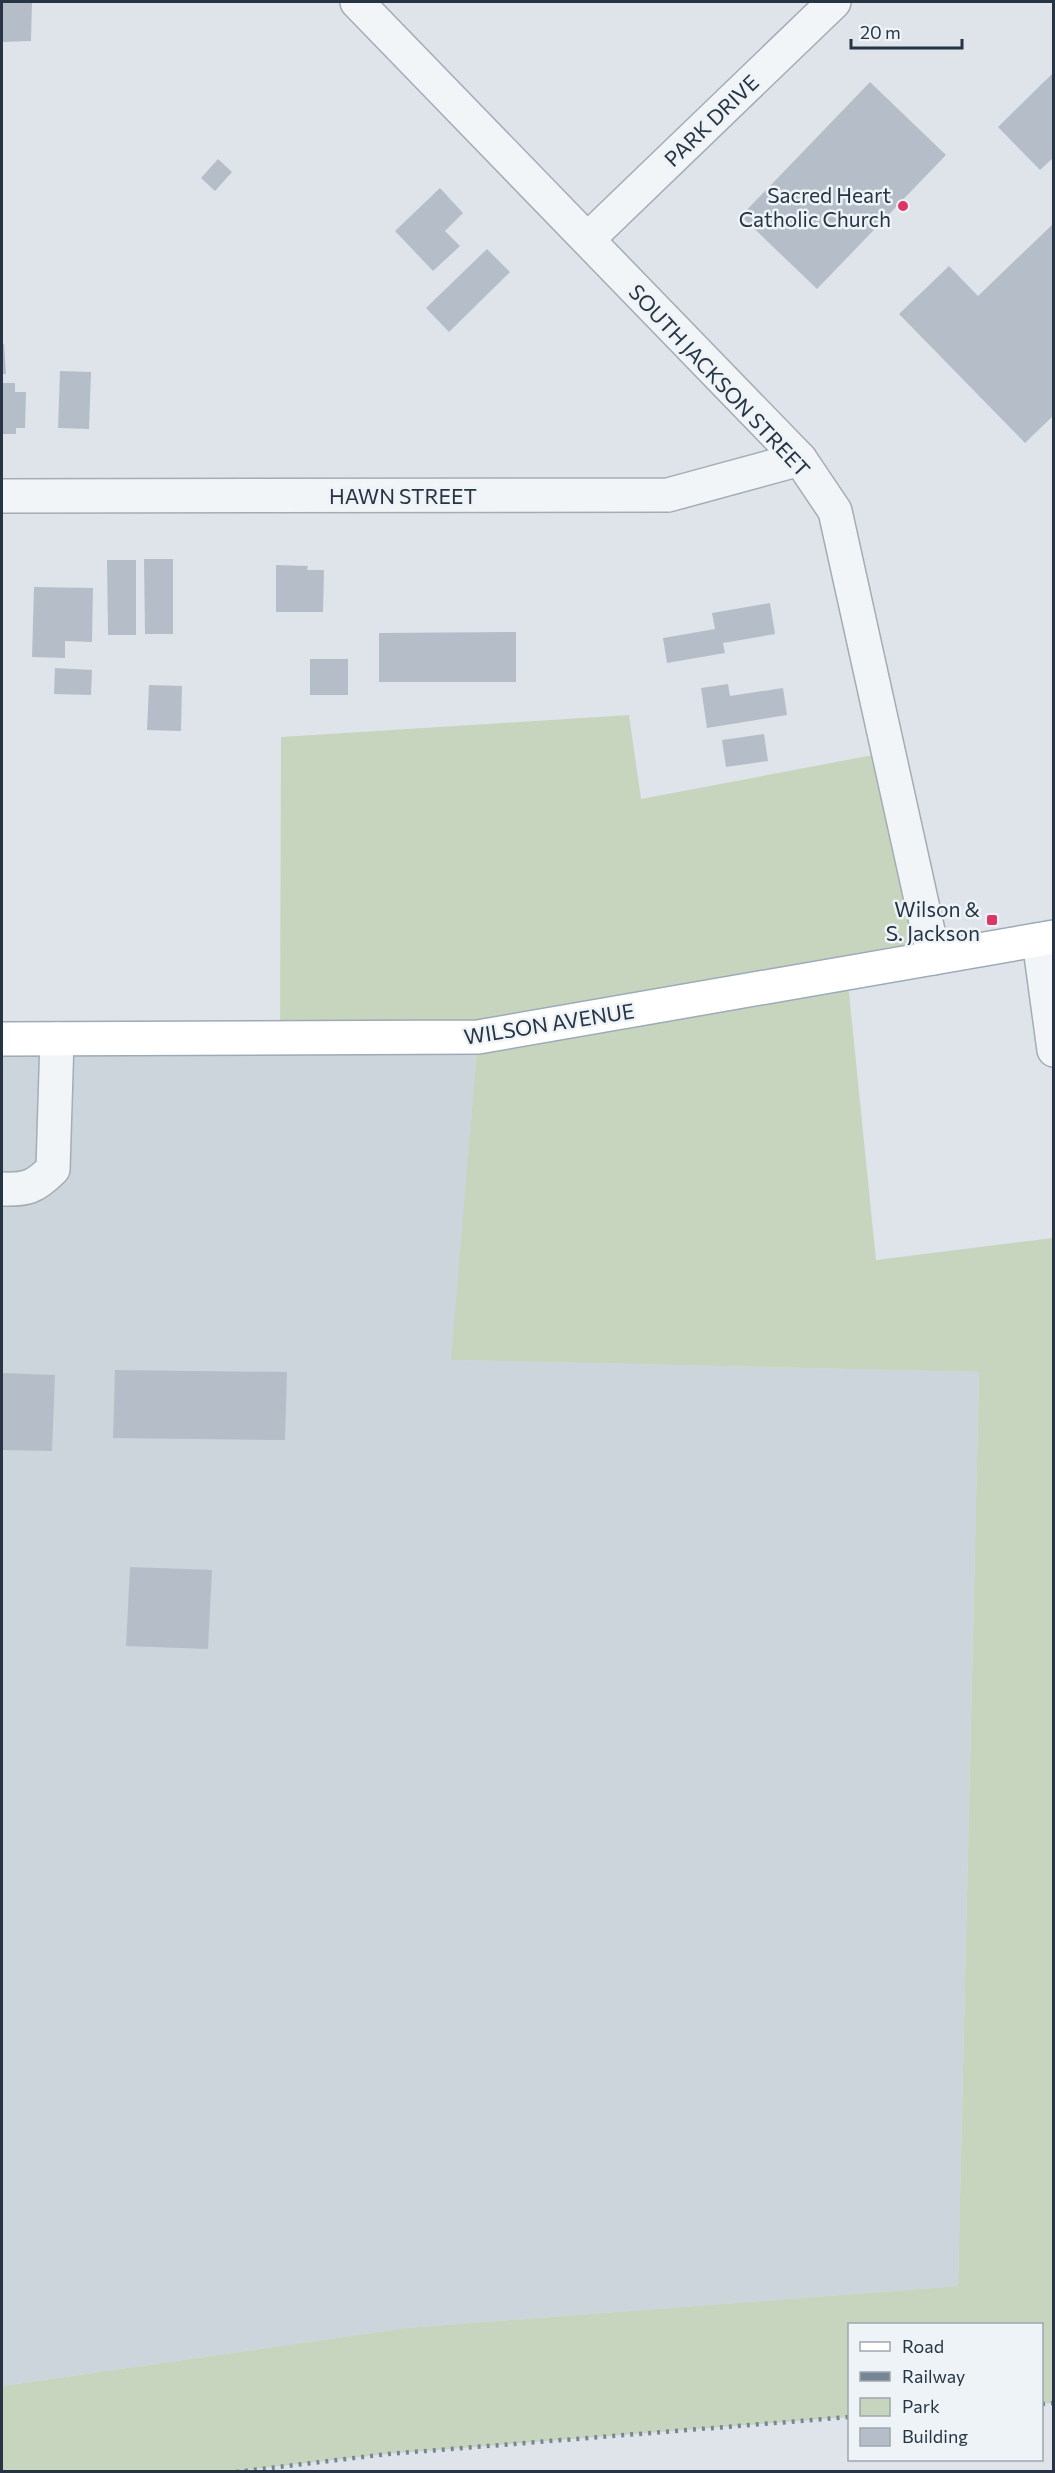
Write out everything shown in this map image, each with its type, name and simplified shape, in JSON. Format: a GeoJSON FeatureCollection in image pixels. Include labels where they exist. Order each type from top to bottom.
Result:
{"type":"FeatureCollection","features":[{"type":"Feature","properties":{"kind":"main road","name":"WILSON AVENUE"},"geometry":{"type":"LineString","coordinates":[[2,1039],[478,1037],[1046,938]]}},
{"type":"Feature","properties":{"kind":"street","name":"SOUTH JACKSON STREET"},"geometry":{"type":"LineString","coordinates":[[357,2],[800,459],[835,511],[934,958]]}},
{"type":"Feature","properties":{"kind":"street","name":"PARK DRIVE"},"geometry":{"type":"LineString","coordinates":[[588,239],[833,2]]}},
{"type":"Feature","properties":{"kind":"street","name":"HAWN STREET"},"geometry":{"type":"LineString","coordinates":[[2,496],[668,495],[800,459]]}},
{"type":"Feature","properties":{"kind":"street"},"geometry":{"type":"LineString","coordinates":[[1046,938],[1053,1050]]}},
{"type":"Feature","properties":{"kind":"street"},"geometry":{"type":"LineString","coordinates":[[2,1190],[19,1190],[38,1184],[53,1169],[57,1039]]}},
{"type":"Feature","properties":{"kind":"shaded area"},"geometry":{"type":"Polygon","coordinates":[[[478,1037],[452,1360],[979,1372],[958,2286],[406,2328],[2,2386],[2,1039],[478,1037]]]}},
{"type":"Feature","properties":{"kind":"green space"},"geometry":{"type":"Polygon","coordinates":[[[629,715],[641,799],[889,752],[934,958],[847,973],[876,1260],[1053,1238],[1053,2403],[1043,2404],[1043,2323],[848,2323],[848,2417],[388,2454],[236,2471],[2,2472],[2,2386],[406,2328],[958,2286],[979,1372],[451,1360],[478,1037],[280,1038],[281,737],[629,715]]]}},
{"type":"Feature","properties":{"kind":"building"},"geometry":{"type":"Polygon","coordinates":[[[2,2],[32,3],[31,41],[2,42],[2,2]]]}},
{"type":"Feature","properties":{"kind":"building"},"geometry":{"type":"Polygon","coordinates":[[[1054,72],[1054,157],[1040,170],[998,127],[1054,72]]]}},
{"type":"Feature","properties":{"kind":"building"},"geometry":{"type":"Polygon","coordinates":[[[870,82],[946,155],[817,289],[741,216],[870,82]]]}},
{"type":"Feature","properties":{"kind":"building"},"geometry":{"type":"Polygon","coordinates":[[[218,159],[232,172],[215,191],[201,178],[218,159]]]}},
{"type":"Feature","properties":{"kind":"building"},"geometry":{"type":"Polygon","coordinates":[[[440,188],[463,213],[445,231],[460,246],[433,271],[395,231],[440,188]]]}},
{"type":"Feature","properties":{"kind":"building"},"geometry":{"type":"Polygon","coordinates":[[[1054,223],[1054,415],[1025,443],[899,314],[949,266],[978,296],[1054,223]]]}},
{"type":"Feature","properties":{"kind":"building"},"geometry":{"type":"Polygon","coordinates":[[[487,249],[510,272],[449,332],[426,308],[487,249]]]}},
{"type":"Feature","properties":{"kind":"building"},"geometry":{"type":"Polygon","coordinates":[[[2,344],[4,344],[6,374],[2,374],[2,344]]]}},
{"type":"Feature","properties":{"kind":"building"},"geometry":{"type":"Polygon","coordinates":[[[60,371],[91,372],[89,429],[58,428],[60,371]]]}},
{"type":"Feature","properties":{"kind":"building"},"geometry":{"type":"Polygon","coordinates":[[[2,383],[15,383],[15,392],[26,392],[25,428],[16,428],[16,434],[2,434],[2,383]]]}},
{"type":"Feature","properties":{"kind":"building"},"geometry":{"type":"Polygon","coordinates":[[[144,559],[173,559],[173,634],[145,634],[144,559]]]}},
{"type":"Feature","properties":{"kind":"building"},"geometry":{"type":"Polygon","coordinates":[[[107,560],[136,560],[136,635],[108,635],[107,560]]]}},
{"type":"Feature","properties":{"kind":"building"},"geometry":{"type":"Polygon","coordinates":[[[276,565],[308,566],[307,570],[324,570],[323,612],[276,612],[276,565]]]}},
{"type":"Feature","properties":{"kind":"building"},"geometry":{"type":"Polygon","coordinates":[[[34,587],[93,588],[92,642],[65,641],[65,658],[32,657],[34,587]]]}},
{"type":"Feature","properties":{"kind":"building"},"geometry":{"type":"Polygon","coordinates":[[[770,603],[775,634],[723,643],[725,653],[667,663],[663,638],[715,629],[712,613],[770,603]]]}},
{"type":"Feature","properties":{"kind":"building"},"geometry":{"type":"Polygon","coordinates":[[[516,632],[516,682],[379,682],[379,633],[516,632]]]}},
{"type":"Feature","properties":{"kind":"building"},"geometry":{"type":"Polygon","coordinates":[[[310,659],[348,659],[348,695],[310,695],[310,659]]]}},
{"type":"Feature","properties":{"kind":"building"},"geometry":{"type":"Polygon","coordinates":[[[55,668],[92,670],[91,695],[54,694],[55,668]]]}},
{"type":"Feature","properties":{"kind":"building"},"geometry":{"type":"Polygon","coordinates":[[[728,684],[730,696],[783,688],[787,715],[707,728],[701,688],[728,684]]]}},
{"type":"Feature","properties":{"kind":"building"},"geometry":{"type":"Polygon","coordinates":[[[149,685],[182,686],[181,731],[147,730],[149,685]]]}},
{"type":"Feature","properties":{"kind":"building"},"geometry":{"type":"Polygon","coordinates":[[[764,734],[768,761],[726,767],[722,740],[764,734]]]}},
{"type":"Feature","properties":{"kind":"building"},"geometry":{"type":"Polygon","coordinates":[[[115,1370],[287,1372],[285,1440],[113,1438],[115,1370]]]}},
{"type":"Feature","properties":{"kind":"building"},"geometry":{"type":"Polygon","coordinates":[[[2,1373],[55,1375],[52,1451],[2,1450],[2,1373]]]}},
{"type":"Feature","properties":{"kind":"building"},"geometry":{"type":"Polygon","coordinates":[[[130,1567],[212,1570],[208,1649],[126,1646],[130,1567]]]}},
{"type":"Feature","properties":{"kind":"railway"},"geometry":{"type":"LineString","coordinates":[[1043,2404],[1054,2403]]}},
{"type":"Feature","properties":{"kind":"railway"},"geometry":{"type":"LineString","coordinates":[[236,2472],[388,2454],[848,2417]]}},
{"type":"Feature","properties":{"kind":"place","name":"Sacred Heart Catholic Church"},"geometry":{"type":"Point","coordinates":[903,206]}},
{"type":"Feature","properties":{"kind":"place","name":"Wilson & S. Jackson"},"geometry":{"type":"Point","coordinates":[992,920]}}]}
